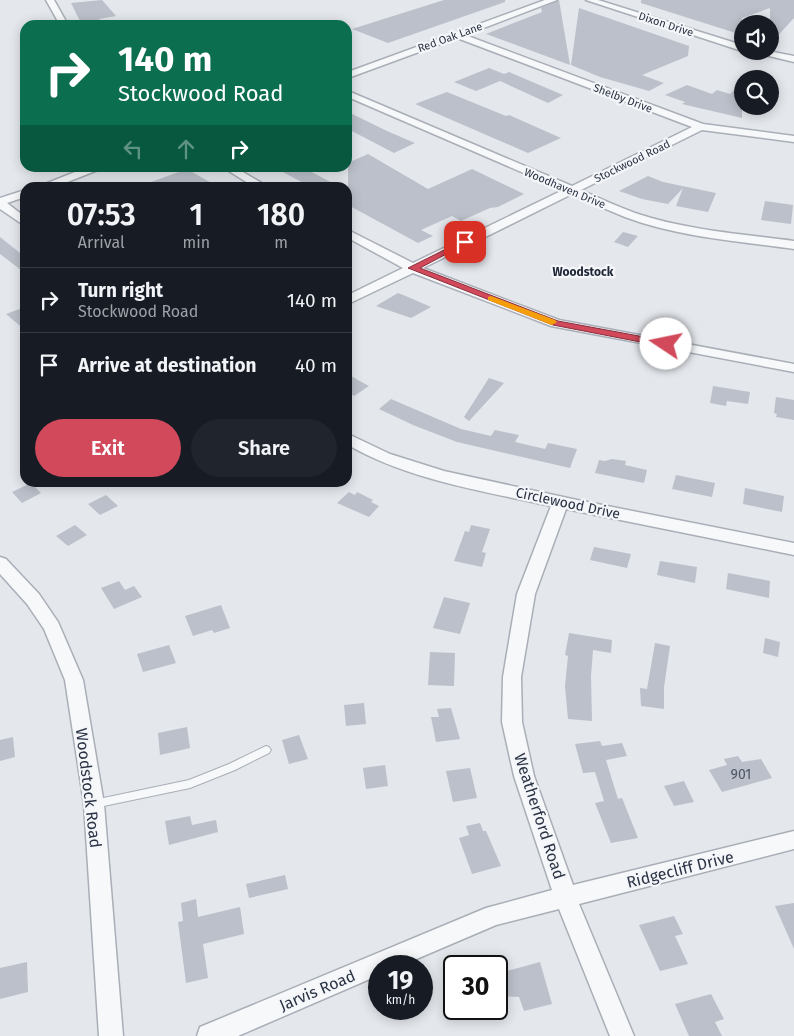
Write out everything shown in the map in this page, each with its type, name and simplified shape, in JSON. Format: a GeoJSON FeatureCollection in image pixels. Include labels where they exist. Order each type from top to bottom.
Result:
{"type":"FeatureCollection","features":[{"type":"Feature","properties":{"kind":"street"},"geometry":{"type":"LineString","coordinates":[[50,0],[61,20]]}},
{"type":"Feature","properties":{"kind":"street","name":"Red Oak Lane"},"geometry":{"type":"LineString","coordinates":[[352,74],[553,0]]}},
{"type":"Feature","properties":{"kind":"street","name":"Dixon Drive"},"geometry":{"type":"LineString","coordinates":[[590,0],[734,45]]}},
{"type":"Feature","properties":{"kind":"street","name":"Shelby Drive"},"geometry":{"type":"LineString","coordinates":[[457,35],[701,127],[794,139]]}},
{"type":"Feature","properties":{"kind":"street"},"geometry":{"type":"LineString","coordinates":[[779,56],[794,59]]}},
{"type":"Feature","properties":{"kind":"street","name":"Woodhaven Drive"},"geometry":{"type":"LineString","coordinates":[[352,96],[630,215],[663,225],[794,245]]}},
{"type":"Feature","properties":{"kind":"street","name":"Stockwood Road"},"geometry":{"type":"LineString","coordinates":[[352,298],[701,127]]}},
{"type":"Feature","properties":{"kind":"street"},"geometry":{"type":"LineString","coordinates":[[56,182],[83,172]]}},
{"type":"Feature","properties":{"kind":"street"},"geometry":{"type":"LineString","coordinates":[[236,172],[254,182]]}},
{"type":"Feature","properties":{"kind":"street"},"geometry":{"type":"LineString","coordinates":[[0,203],[20,195]]}},
{"type":"Feature","properties":{"kind":"street"},"geometry":{"type":"LineString","coordinates":[[0,203],[20,218]]}},
{"type":"Feature","properties":{"kind":"street"},"geometry":{"type":"LineString","coordinates":[[352,234],[412,268],[556,324],[794,368]]}},
{"type":"Feature","properties":{"kind":"street","name":"Circlewood Drive"},"geometry":{"type":"LineString","coordinates":[[352,441],[369,452],[410,468],[560,502],[794,549]]}},
{"type":"Feature","properties":{"kind":"street","name":"Weatherford Road"},"geometry":{"type":"LineString","coordinates":[[560,502],[526,594],[512,677],[512,722],[524,776],[566,898],[622,1036]]}},
{"type":"Feature","properties":{"kind":"street","name":"Woodstock Road"},"geometry":{"type":"LineString","coordinates":[[0,563],[33,599],[52,627],[74,680],[94,804],[111,1036]]}},
{"type":"Feature","properties":{"kind":"street","name":"Ridgecliff Drive"},"geometry":{"type":"LineString","coordinates":[[566,898],[794,840]]}},
{"type":"Feature","properties":{"kind":"street","name":"Jarvis Road"},"geometry":{"type":"LineString","coordinates":[[209,1036],[494,915],[566,898]]}},
{"type":"Feature","properties":{"kind":"lane"},"geometry":{"type":"LineString","coordinates":[[94,804],[190,784],[232,767],[266,750]]}},
{"type":"Feature","properties":{"kind":"building"},"geometry":{"type":"Polygon","coordinates":[[[102,0],[116,16],[100,20],[80,20],[71,3],[102,0]]]}},
{"type":"Feature","properties":{"kind":"building"},"geometry":{"type":"Polygon","coordinates":[[[444,0],[505,0],[505,2],[388,43],[352,29],[444,0]]]}},
{"type":"Feature","properties":{"kind":"building"},"geometry":{"type":"Polygon","coordinates":[[[559,0],[570,65],[486,34],[542,12],[541,8],[559,0]]]}},
{"type":"Feature","properties":{"kind":"building"},"geometry":{"type":"Polygon","coordinates":[[[641,0],[794,0],[794,18],[779,34],[779,15],[770,15],[770,8],[750,15],[734,15],[734,32],[641,3],[641,0]]]}},
{"type":"Feature","properties":{"kind":"building"},"geometry":{"type":"Polygon","coordinates":[[[579,8],[689,46],[688,56],[642,75],[664,83],[649,91],[600,77],[571,65],[579,8]]]}},
{"type":"Feature","properties":{"kind":"building"},"geometry":{"type":"Polygon","coordinates":[[[489,68],[504,74],[509,72],[563,95],[548,103],[500,81],[476,91],[454,82],[489,68]]]}},
{"type":"Feature","properties":{"kind":"building"},"geometry":{"type":"Polygon","coordinates":[[[687,85],[712,94],[717,90],[730,94],[734,90],[734,115],[742,115],[742,118],[682,104],[685,102],[665,95],[687,85]]]}},
{"type":"Feature","properties":{"kind":"building"},"geometry":{"type":"Polygon","coordinates":[[[447,92],[506,116],[509,115],[561,138],[528,153],[415,104],[447,92]]]}},
{"type":"Feature","properties":{"kind":"building"},"geometry":{"type":"Polygon","coordinates":[[[352,114],[415,143],[394,153],[352,131],[352,114]]]}},
{"type":"Feature","properties":{"kind":"building"},"geometry":{"type":"Polygon","coordinates":[[[368,154],[428,189],[472,169],[524,194],[498,207],[490,208],[461,221],[452,216],[421,230],[433,236],[418,243],[352,207],[352,182],[348,182],[348,172],[352,172],[352,161],[368,154]]]}},
{"type":"Feature","properties":{"kind":"building"},"geometry":{"type":"Polygon","coordinates":[[[179,172],[192,172],[210,182],[151,182],[179,172]]]}},
{"type":"Feature","properties":{"kind":"building"},"geometry":{"type":"Polygon","coordinates":[[[283,172],[312,172],[331,182],[302,182],[283,172]]]}},
{"type":"Feature","properties":{"kind":"building"},"geometry":{"type":"Polygon","coordinates":[[[648,176],[663,182],[716,193],[708,212],[676,206],[683,188],[668,204],[642,199],[619,191],[648,176]]]}},
{"type":"Feature","properties":{"kind":"building"},"geometry":{"type":"Polygon","coordinates":[[[765,201],[793,205],[791,224],[761,220],[765,201]]]}},
{"type":"Feature","properties":{"kind":"building"},"geometry":{"type":"Polygon","coordinates":[[[623,232],[638,236],[628,247],[614,242],[623,232]]]}},
{"type":"Feature","properties":{"kind":"building"},"geometry":{"type":"Polygon","coordinates":[[[0,237],[20,253],[20,269],[0,254],[0,237]]]}},
{"type":"Feature","properties":{"kind":"building"},"geometry":{"type":"Polygon","coordinates":[[[398,293],[431,307],[411,318],[376,306],[398,293]]]}},
{"type":"Feature","properties":{"kind":"building"},"geometry":{"type":"Polygon","coordinates":[[[20,309],[20,326],[6,314],[20,309]]]}},
{"type":"Feature","properties":{"kind":"building"},"geometry":{"type":"Polygon","coordinates":[[[352,376],[369,386],[354,396],[352,395],[352,376]]]}},
{"type":"Feature","properties":{"kind":"building"},"geometry":{"type":"Polygon","coordinates":[[[489,378],[504,383],[469,421],[464,417],[489,378]]]}},
{"type":"Feature","properties":{"kind":"building"},"geometry":{"type":"Polygon","coordinates":[[[713,386],[750,392],[748,404],[727,401],[726,406],[710,403],[713,386]]]}},
{"type":"Feature","properties":{"kind":"building"},"geometry":{"type":"Polygon","coordinates":[[[776,397],[794,400],[794,420],[776,417],[777,414],[774,413],[776,397]]]}},
{"type":"Feature","properties":{"kind":"building"},"geometry":{"type":"Polygon","coordinates":[[[391,399],[461,429],[491,436],[495,430],[519,435],[515,442],[545,449],[548,443],[577,449],[570,468],[457,442],[379,409],[391,399]]]}},
{"type":"Feature","properties":{"kind":"building"},"geometry":{"type":"Polygon","coordinates":[[[599,460],[626,461],[625,465],[647,470],[644,483],[595,473],[599,460]]]}},
{"type":"Feature","properties":{"kind":"building"},"geometry":{"type":"Polygon","coordinates":[[[676,475],[715,483],[712,497],[672,489],[676,475]]]}},
{"type":"Feature","properties":{"kind":"building"},"geometry":{"type":"Polygon","coordinates":[[[23,487],[35,487],[41,493],[22,503],[12,492],[23,487]]]}},
{"type":"Feature","properties":{"kind":"building"},"geometry":{"type":"Polygon","coordinates":[[[745,488],[784,496],[782,512],[743,504],[745,488]]]}},
{"type":"Feature","properties":{"kind":"building"},"geometry":{"type":"Polygon","coordinates":[[[349,492],[355,495],[357,492],[373,500],[371,502],[379,506],[369,517],[337,503],[349,492]]]}},
{"type":"Feature","properties":{"kind":"building"},"geometry":{"type":"Polygon","coordinates":[[[106,495],[118,506],[100,515],[88,504],[106,495]]]}},
{"type":"Feature","properties":{"kind":"building"},"geometry":{"type":"Polygon","coordinates":[[[75,525],[87,535],[68,546],[56,536],[75,525]]]}},
{"type":"Feature","properties":{"kind":"building"},"geometry":{"type":"Polygon","coordinates":[[[471,525],[490,529],[482,552],[486,553],[482,567],[454,561],[465,531],[469,532],[471,525]]]}},
{"type":"Feature","properties":{"kind":"building"},"geometry":{"type":"Polygon","coordinates":[[[594,547],[631,554],[627,568],[590,560],[594,547]]]}},
{"type":"Feature","properties":{"kind":"building"},"geometry":{"type":"Polygon","coordinates":[[[660,561],[697,567],[695,583],[657,575],[660,561]]]}},
{"type":"Feature","properties":{"kind":"building"},"geometry":{"type":"Polygon","coordinates":[[[728,573],[770,581],[769,598],[726,589],[728,573]]]}},
{"type":"Feature","properties":{"kind":"building"},"geometry":{"type":"Polygon","coordinates":[[[119,581],[125,590],[134,586],[142,597],[114,609],[101,588],[119,581]]]}},
{"type":"Feature","properties":{"kind":"building"},"geometry":{"type":"Polygon","coordinates":[[[444,597],[470,603],[460,634],[433,628],[444,597]]]}},
{"type":"Feature","properties":{"kind":"building"},"geometry":{"type":"Polygon","coordinates":[[[221,605],[230,628],[214,633],[212,630],[193,636],[185,616],[221,605]]]}},
{"type":"Feature","properties":{"kind":"building"},"geometry":{"type":"Polygon","coordinates":[[[569,633],[612,640],[611,653],[593,650],[591,676],[592,721],[568,719],[565,686],[568,656],[565,655],[569,633]]]}},
{"type":"Feature","properties":{"kind":"building"},"geometry":{"type":"Polygon","coordinates":[[[765,638],[780,642],[778,657],[763,653],[765,638]]]}},
{"type":"Feature","properties":{"kind":"building"},"geometry":{"type":"Polygon","coordinates":[[[655,643],[670,646],[664,687],[664,709],[641,706],[640,688],[647,689],[655,643]]]}},
{"type":"Feature","properties":{"kind":"building"},"geometry":{"type":"Polygon","coordinates":[[[169,645],[176,663],[143,672],[137,654],[169,645]]]}},
{"type":"Feature","properties":{"kind":"building"},"geometry":{"type":"Polygon","coordinates":[[[430,652],[455,653],[454,686],[428,685],[430,652]]]}},
{"type":"Feature","properties":{"kind":"building"},"geometry":{"type":"Polygon","coordinates":[[[364,703],[366,724],[346,726],[344,705],[364,703]]]}},
{"type":"Feature","properties":{"kind":"building"},"geometry":{"type":"Polygon","coordinates":[[[451,708],[460,739],[436,742],[431,717],[439,717],[437,709],[451,708]]]}},
{"type":"Feature","properties":{"kind":"building"},"geometry":{"type":"Polygon","coordinates":[[[187,727],[190,748],[160,755],[158,733],[187,727]]]}},
{"type":"Feature","properties":{"kind":"building"},"geometry":{"type":"Polygon","coordinates":[[[299,735],[308,759],[289,764],[282,740],[299,735]]]}},
{"type":"Feature","properties":{"kind":"building"},"geometry":{"type":"Polygon","coordinates":[[[13,737],[15,757],[0,761],[0,740],[13,737]]]}},
{"type":"Feature","properties":{"kind":"building"},"geometry":{"type":"Polygon","coordinates":[[[600,741],[602,746],[622,743],[627,756],[606,760],[618,799],[622,798],[638,838],[611,843],[595,803],[604,801],[595,772],[583,773],[575,744],[600,741]]]}},
{"type":"Feature","properties":{"kind":"building"},"geometry":{"type":"Polygon","coordinates":[[[738,756],[742,762],[761,759],[772,778],[722,792],[709,770],[727,765],[724,759],[738,756]]]}},
{"type":"Feature","properties":{"kind":"building"},"geometry":{"type":"Polygon","coordinates":[[[385,765],[388,786],[366,789],[363,768],[385,765]]]}},
{"type":"Feature","properties":{"kind":"building"},"geometry":{"type":"Polygon","coordinates":[[[470,768],[477,798],[453,802],[446,771],[470,768]]]}},
{"type":"Feature","properties":{"kind":"building"},"geometry":{"type":"Polygon","coordinates":[[[684,781],[694,802],[674,806],[664,786],[684,781]]]}},
{"type":"Feature","properties":{"kind":"building"},"geometry":{"type":"Polygon","coordinates":[[[190,816],[192,825],[216,820],[218,832],[169,845],[165,821],[190,816]]]}},
{"type":"Feature","properties":{"kind":"building"},"geometry":{"type":"Polygon","coordinates":[[[480,823],[483,831],[486,831],[501,866],[472,874],[459,838],[469,835],[466,826],[480,823]]]}},
{"type":"Feature","properties":{"kind":"building"},"geometry":{"type":"Polygon","coordinates":[[[285,875],[288,889],[249,898],[246,884],[285,875]]]}},
{"type":"Feature","properties":{"kind":"building"},"geometry":{"type":"Polygon","coordinates":[[[196,899],[198,917],[240,907],[244,934],[203,944],[208,978],[186,983],[178,922],[183,921],[181,903],[196,899]]]}},
{"type":"Feature","properties":{"kind":"building"},"geometry":{"type":"Polygon","coordinates":[[[794,903],[794,949],[775,906],[794,903]]]}},
{"type":"Feature","properties":{"kind":"building"},"geometry":{"type":"Polygon","coordinates":[[[674,916],[683,934],[675,936],[688,964],[660,971],[639,925],[674,916]]]}},
{"type":"Feature","properties":{"kind":"building"},"geometry":{"type":"Polygon","coordinates":[[[27,962],[28,992],[0,999],[0,968],[27,962]]]}},
{"type":"Feature","properties":{"kind":"building"},"geometry":{"type":"Polygon","coordinates":[[[540,962],[552,1004],[524,1011],[519,997],[508,996],[508,971],[540,962]]]}},
{"type":"Feature","properties":{"kind":"building"},"geometry":{"type":"Polygon","coordinates":[[[711,994],[724,1019],[715,1022],[722,1036],[689,1036],[675,1004],[711,994]]]}},
{"type":"Feature","properties":{"kind":"slow traffic"},"geometry":{"type":"LineString","coordinates":[[491,299],[552,322]]}},
{"type":"Feature","properties":{"kind":"district","name":"Woodstock"},"geometry":{"type":"Point","coordinates":[583,272]}},
{"type":"Feature","properties":{"kind":"route"},"geometry":{"type":"LineString","coordinates":[[465,242],[412,268],[556,324],[666,344]]}}]}
